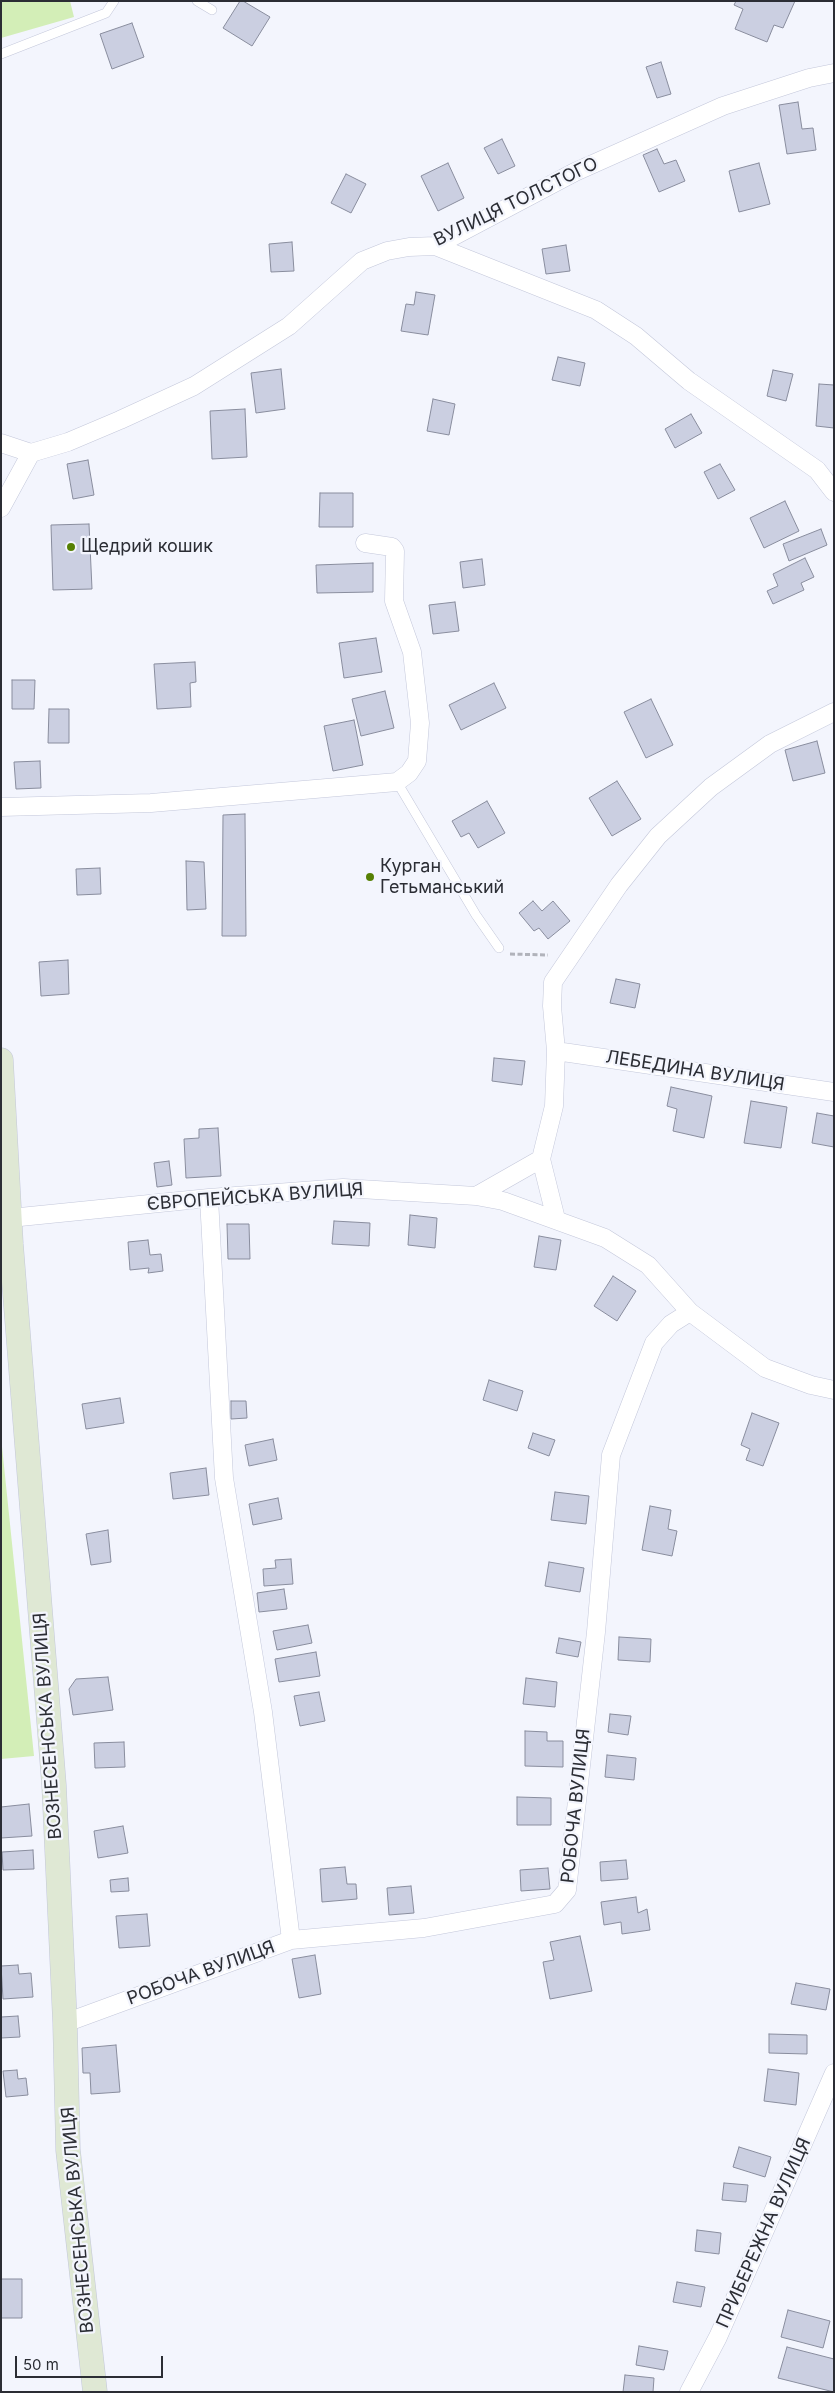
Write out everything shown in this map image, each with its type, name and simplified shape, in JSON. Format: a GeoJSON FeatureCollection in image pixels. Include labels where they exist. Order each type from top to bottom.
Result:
{"type":"FeatureCollection","features":[{"type":"Feature","properties":{"kind":"main road","name":"ВОЗНЕСЕНСЬКА ВУЛИЦЯ"},"geometry":{"type":"LineString","coordinates":[[1,1060],[10,1218],[6,1244],[54,1785],[65,2023],[68,2150],[95,2392]]}},
{"type":"Feature","properties":{"kind":"street","name":"ВУЛИЦЯ ТОЛСТОГО"},"geometry":{"type":"LineString","coordinates":[[31,453],[68,442],[194,386],[289,326],[362,261],[387,251],[409,247],[435,246],[575,172],[723,106],[809,78],[834,73]]}},
{"type":"Feature","properties":{"kind":"street"},"geometry":{"type":"LineString","coordinates":[[435,246],[596,310],[636,336],[689,381],[816,470],[834,492]]}},
{"type":"Feature","properties":{"kind":"street"},"geometry":{"type":"LineString","coordinates":[[1,443],[31,453],[1,508]]}},
{"type":"Feature","properties":{"kind":"street"},"geometry":{"type":"LineString","coordinates":[[1,807],[151,803],[397,782],[409,773],[417,760],[420,722],[412,652],[394,601],[395,551],[392,547],[365,543]]}},
{"type":"Feature","properties":{"kind":"street"},"geometry":{"type":"LineString","coordinates":[[556,1219],[541,1159],[554,1106],[556,1050],[552,1006],[553,982],[619,885],[658,836],[711,787],[770,744],[834,712]]}},
{"type":"Feature","properties":{"kind":"street","name":"ЛЕБЕДИНА ВУЛИЦЯ"},"geometry":{"type":"LineString","coordinates":[[556,1050],[834,1092]]}},
{"type":"Feature","properties":{"kind":"street"},"geometry":{"type":"LineString","coordinates":[[476,1196],[541,1159]]}},
{"type":"Feature","properties":{"kind":"street","name":"ЄВРОПЕЙСЬКА ВУЛИЦЯ"},"geometry":{"type":"LineString","coordinates":[[10,1218],[209,1198],[343,1188],[476,1196],[503,1201],[605,1238],[648,1265],[690,1312],[765,1368],[834,1390]]}},
{"type":"Feature","properties":{"kind":"street"},"geometry":{"type":"LineString","coordinates":[[209,1198],[224,1478],[263,1712],[291,1940]]}},
{"type":"Feature","properties":{"kind":"street","name":"РОБОЧА ВУЛИЦЯ"},"geometry":{"type":"LineString","coordinates":[[65,2023],[291,1940],[424,1928],[555,1904],[567,1890],[596,1632],[611,1455],[654,1343],[671,1324],[690,1312]]}},
{"type":"Feature","properties":{"kind":"street","name":"ПРИБЕРЕЖНА ВУЛИЦЯ"},"geometry":{"type":"LineString","coordinates":[[689,2392],[718,2337],[834,2073]]}},
{"type":"Feature","properties":{"kind":"lane"},"geometry":{"type":"LineString","coordinates":[[1,54],[106,13],[114,1]]}},
{"type":"Feature","properties":{"kind":"lane"},"geometry":{"type":"LineString","coordinates":[[197,1],[212,10]]}},
{"type":"Feature","properties":{"kind":"lane"},"geometry":{"type":"LineString","coordinates":[[397,782],[476,915],[499,948]]}},
{"type":"Feature","properties":{"kind":"path"},"geometry":{"type":"LineString","coordinates":[[499,948],[508,954],[555,956],[565,962]]}},
{"type":"Feature","properties":{"kind":"green space"},"geometry":{"type":"Polygon","coordinates":[[[1,1],[70,1],[74,17],[1,38],[1,1]]]}},
{"type":"Feature","properties":{"kind":"green space"},"geometry":{"type":"Polygon","coordinates":[[[1,1437],[34,1756],[1,1759],[1,1437]]]}},
{"type":"Feature","properties":{"kind":"building"},"geometry":{"type":"Polygon","coordinates":[[[240,1],[270,17],[252,46],[223,28],[240,1]]]}},
{"type":"Feature","properties":{"kind":"building"},"geometry":{"type":"Polygon","coordinates":[[[736,1],[795,1],[783,28],[774,25],[767,42],[735,29],[743,9],[734,5],[736,1]]]}},
{"type":"Feature","properties":{"kind":"building"},"geometry":{"type":"Polygon","coordinates":[[[132,23],[144,57],[112,69],[100,34],[132,23]]]}},
{"type":"Feature","properties":{"kind":"building"},"geometry":{"type":"Polygon","coordinates":[[[661,62],[671,94],[657,98],[646,67],[661,62]]]}},
{"type":"Feature","properties":{"kind":"building"},"geometry":{"type":"Polygon","coordinates":[[[798,102],[802,129],[813,128],[816,150],[787,154],[779,105],[798,102]]]}},
{"type":"Feature","properties":{"kind":"building"},"geometry":{"type":"Polygon","coordinates":[[[502,139],[515,166],[498,174],[484,148],[502,139]]]}},
{"type":"Feature","properties":{"kind":"building"},"geometry":{"type":"Polygon","coordinates":[[[657,149],[664,164],[676,160],[685,181],[659,192],[643,155],[657,149]]]}},
{"type":"Feature","properties":{"kind":"building"},"geometry":{"type":"Polygon","coordinates":[[[448,163],[464,198],[438,211],[421,176],[448,163]]]}},
{"type":"Feature","properties":{"kind":"building"},"geometry":{"type":"Polygon","coordinates":[[[759,163],[770,204],[739,212],[729,171],[759,163]]]}},
{"type":"Feature","properties":{"kind":"building"},"geometry":{"type":"Polygon","coordinates":[[[346,174],[366,184],[351,213],[331,203],[346,174]]]}},
{"type":"Feature","properties":{"kind":"building"},"geometry":{"type":"Polygon","coordinates":[[[292,242],[294,271],[271,272],[269,244],[292,242]]]}},
{"type":"Feature","properties":{"kind":"building"},"geometry":{"type":"Polygon","coordinates":[[[566,245],[570,271],[546,274],[542,249],[566,245]]]}},
{"type":"Feature","properties":{"kind":"building"},"geometry":{"type":"Polygon","coordinates":[[[416,292],[435,295],[428,335],[401,331],[406,304],[414,305],[416,292]]]}},
{"type":"Feature","properties":{"kind":"building"},"geometry":{"type":"Polygon","coordinates":[[[558,357],[585,363],[580,386],[552,380],[558,357]]]}},
{"type":"Feature","properties":{"kind":"building"},"geometry":{"type":"Polygon","coordinates":[[[281,369],[285,409],[256,413],[251,373],[281,369]]]}},
{"type":"Feature","properties":{"kind":"building"},"geometry":{"type":"Polygon","coordinates":[[[773,370],[793,374],[786,401],[767,396],[773,370]]]}},
{"type":"Feature","properties":{"kind":"building"},"geometry":{"type":"Polygon","coordinates":[[[819,384],[834,385],[834,428],[816,426],[819,384]]]}},
{"type":"Feature","properties":{"kind":"building"},"geometry":{"type":"Polygon","coordinates":[[[433,399],[455,404],[449,435],[427,431],[433,399]]]}},
{"type":"Feature","properties":{"kind":"building"},"geometry":{"type":"Polygon","coordinates":[[[245,409],[247,457],[212,459],[210,411],[245,409]]]}},
{"type":"Feature","properties":{"kind":"building"},"geometry":{"type":"Polygon","coordinates":[[[691,414],[702,433],[675,448],[665,429],[691,414]]]}},
{"type":"Feature","properties":{"kind":"building"},"geometry":{"type":"Polygon","coordinates":[[[88,460],[94,495],[73,499],[67,464],[88,460]]]}},
{"type":"Feature","properties":{"kind":"building"},"geometry":{"type":"Polygon","coordinates":[[[720,464],[735,490],[718,499],[704,472],[720,464]]]}},
{"type":"Feature","properties":{"kind":"building"},"geometry":{"type":"Polygon","coordinates":[[[320,493],[353,493],[353,527],[319,527],[320,493]]]}},
{"type":"Feature","properties":{"kind":"building"},"geometry":{"type":"Polygon","coordinates":[[[785,501],[799,531],[764,548],[750,518],[785,501]]]}},
{"type":"Feature","properties":{"kind":"building","name":"Щедрий кошик"},"geometry":{"type":"Polygon","coordinates":[[[89,524],[92,589],[53,590],[51,525],[89,524]]]}},
{"type":"Feature","properties":{"kind":"building"},"geometry":{"type":"Polygon","coordinates":[[[821,529],[827,545],[789,561],[783,544],[821,529]]]}},
{"type":"Feature","properties":{"kind":"building"},"geometry":{"type":"Polygon","coordinates":[[[805,558],[814,577],[801,583],[804,590],[773,604],[767,591],[778,586],[773,574],[805,558]]]}},
{"type":"Feature","properties":{"kind":"building"},"geometry":{"type":"Polygon","coordinates":[[[482,559],[485,585],[463,588],[460,562],[482,559]]]}},
{"type":"Feature","properties":{"kind":"building"},"geometry":{"type":"Polygon","coordinates":[[[373,563],[373,592],[317,593],[316,565],[373,563]]]}},
{"type":"Feature","properties":{"kind":"building"},"geometry":{"type":"Polygon","coordinates":[[[455,602],[459,631],[433,634],[429,605],[455,602]]]}},
{"type":"Feature","properties":{"kind":"building"},"geometry":{"type":"Polygon","coordinates":[[[376,638],[382,672],[344,678],[339,643],[376,638]]]}},
{"type":"Feature","properties":{"kind":"building"},"geometry":{"type":"Polygon","coordinates":[[[195,662],[196,682],[190,683],[191,707],[157,709],[154,664],[195,662]]]}},
{"type":"Feature","properties":{"kind":"building"},"geometry":{"type":"Polygon","coordinates":[[[12,680],[35,680],[34,709],[12,709],[12,680]]]}},
{"type":"Feature","properties":{"kind":"building"},"geometry":{"type":"Polygon","coordinates":[[[494,683],[506,708],[461,730],[449,705],[494,683]]]}},
{"type":"Feature","properties":{"kind":"building"},"geometry":{"type":"Polygon","coordinates":[[[385,691],[394,728],[361,736],[352,699],[385,691]]]}},
{"type":"Feature","properties":{"kind":"building"},"geometry":{"type":"Polygon","coordinates":[[[651,699],[673,745],[646,758],[624,712],[651,699]]]}},
{"type":"Feature","properties":{"kind":"building"},"geometry":{"type":"Polygon","coordinates":[[[49,709],[69,709],[69,743],[48,743],[49,709]]]}},
{"type":"Feature","properties":{"kind":"building"},"geometry":{"type":"Polygon","coordinates":[[[354,720],[363,765],[333,771],[324,726],[354,720]]]}},
{"type":"Feature","properties":{"kind":"building"},"geometry":{"type":"Polygon","coordinates":[[[817,741],[825,773],[793,781],[785,750],[817,741]]]}},
{"type":"Feature","properties":{"kind":"building"},"geometry":{"type":"Polygon","coordinates":[[[40,761],[41,788],[16,789],[14,762],[40,761]]]}},
{"type":"Feature","properties":{"kind":"building"},"geometry":{"type":"Polygon","coordinates":[[[617,781],[641,819],[612,836],[589,798],[617,781]]]}},
{"type":"Feature","properties":{"kind":"building"},"geometry":{"type":"Polygon","coordinates":[[[487,801],[505,833],[478,848],[469,833],[461,837],[452,821],[487,801]]]}},
{"type":"Feature","properties":{"kind":"building"},"geometry":{"type":"Polygon","coordinates":[[[245,814],[246,936],[222,936],[223,815],[245,814]]]}},
{"type":"Feature","properties":{"kind":"building"},"geometry":{"type":"Polygon","coordinates":[[[186,861],[204,862],[206,909],[187,910],[186,861]]]}},
{"type":"Feature","properties":{"kind":"building"},"geometry":{"type":"Polygon","coordinates":[[[100,868],[101,894],[77,895],[76,869],[100,868]]]}},
{"type":"Feature","properties":{"kind":"building"},"geometry":{"type":"Polygon","coordinates":[[[533,901],[542,911],[553,901],[570,921],[548,939],[539,928],[534,931],[519,913],[533,901]]]}},
{"type":"Feature","properties":{"kind":"building"},"geometry":{"type":"Polygon","coordinates":[[[68,960],[69,994],[41,996],[39,962],[68,960]]]}},
{"type":"Feature","properties":{"kind":"building"},"geometry":{"type":"Polygon","coordinates":[[[616,979],[640,984],[635,1008],[610,1003],[616,979]]]}},
{"type":"Feature","properties":{"kind":"building"},"geometry":{"type":"Polygon","coordinates":[[[494,1058],[525,1061],[522,1085],[492,1081],[494,1058]]]}},
{"type":"Feature","properties":{"kind":"building"},"geometry":{"type":"Polygon","coordinates":[[[671,1087],[712,1096],[704,1138],[673,1131],[677,1109],[667,1106],[671,1087]]]}},
{"type":"Feature","properties":{"kind":"building"},"geometry":{"type":"Polygon","coordinates":[[[751,1101],[787,1107],[781,1148],[744,1143],[751,1101]]]}},
{"type":"Feature","properties":{"kind":"building"},"geometry":{"type":"Polygon","coordinates":[[[817,1113],[834,1116],[834,1147],[812,1143],[817,1113]]]}},
{"type":"Feature","properties":{"kind":"building"},"geometry":{"type":"Polygon","coordinates":[[[218,1128],[221,1176],[186,1178],[184,1139],[199,1138],[199,1129],[218,1128]]]}},
{"type":"Feature","properties":{"kind":"building"},"geometry":{"type":"Polygon","coordinates":[[[169,1161],[172,1185],[157,1187],[154,1163],[169,1161]]]}},
{"type":"Feature","properties":{"kind":"building"},"geometry":{"type":"Polygon","coordinates":[[[410,1215],[437,1218],[435,1248],[408,1245],[410,1215]]]}},
{"type":"Feature","properties":{"kind":"building"},"geometry":{"type":"Polygon","coordinates":[[[334,1221],[370,1223],[369,1246],[332,1244],[334,1221]]]}},
{"type":"Feature","properties":{"kind":"building"},"geometry":{"type":"Polygon","coordinates":[[[227,1224],[249,1224],[250,1259],[228,1259],[227,1224]]]}},
{"type":"Feature","properties":{"kind":"building"},"geometry":{"type":"Polygon","coordinates":[[[539,1236],[561,1240],[556,1270],[534,1267],[539,1236]]]}},
{"type":"Feature","properties":{"kind":"building"},"geometry":{"type":"Polygon","coordinates":[[[148,1240],[150,1255],[161,1254],[163,1271],[148,1273],[149,1268],[130,1270],[128,1242],[148,1240]]]}},
{"type":"Feature","properties":{"kind":"building"},"geometry":{"type":"Polygon","coordinates":[[[613,1276],[636,1291],[617,1321],[594,1306],[613,1276]]]}},
{"type":"Feature","properties":{"kind":"building"},"geometry":{"type":"Polygon","coordinates":[[[489,1380],[523,1391],[517,1411],[483,1400],[489,1380]]]}},
{"type":"Feature","properties":{"kind":"building"},"geometry":{"type":"Polygon","coordinates":[[[120,1398],[124,1423],[86,1429],[82,1404],[120,1398]]]}},
{"type":"Feature","properties":{"kind":"building"},"geometry":{"type":"Polygon","coordinates":[[[231,1401],[246,1401],[247,1418],[231,1419],[231,1401]]]}},
{"type":"Feature","properties":{"kind":"building"},"geometry":{"type":"Polygon","coordinates":[[[752,1413],[779,1423],[763,1466],[746,1460],[750,1449],[741,1445],[752,1413]]]}},
{"type":"Feature","properties":{"kind":"building"},"geometry":{"type":"Polygon","coordinates":[[[533,1433],[555,1440],[549,1456],[528,1448],[533,1433]]]}},
{"type":"Feature","properties":{"kind":"building"},"geometry":{"type":"Polygon","coordinates":[[[273,1439],[277,1460],[249,1466],[245,1445],[273,1439]]]}},
{"type":"Feature","properties":{"kind":"building"},"geometry":{"type":"Polygon","coordinates":[[[206,1468],[209,1495],[173,1499],[170,1473],[206,1468]]]}},
{"type":"Feature","properties":{"kind":"building"},"geometry":{"type":"Polygon","coordinates":[[[555,1492],[589,1496],[586,1524],[551,1520],[555,1492]]]}},
{"type":"Feature","properties":{"kind":"building"},"geometry":{"type":"Polygon","coordinates":[[[278,1498],[282,1519],[253,1525],[249,1504],[278,1498]]]}},
{"type":"Feature","properties":{"kind":"building"},"geometry":{"type":"Polygon","coordinates":[[[650,1506],[671,1510],[668,1529],[677,1531],[672,1556],[642,1550],[650,1506]]]}},
{"type":"Feature","properties":{"kind":"building"},"geometry":{"type":"Polygon","coordinates":[[[108,1530],[111,1562],[91,1565],[86,1534],[108,1530]]]}},
{"type":"Feature","properties":{"kind":"building"},"geometry":{"type":"Polygon","coordinates":[[[291,1559],[293,1584],[264,1586],[263,1569],[276,1568],[275,1560],[291,1559]]]}},
{"type":"Feature","properties":{"kind":"building"},"geometry":{"type":"Polygon","coordinates":[[[549,1562],[584,1568],[580,1592],[545,1586],[549,1562]]]}},
{"type":"Feature","properties":{"kind":"building"},"geometry":{"type":"Polygon","coordinates":[[[284,1589],[287,1609],[259,1612],[257,1593],[284,1589]]]}},
{"type":"Feature","properties":{"kind":"building"},"geometry":{"type":"Polygon","coordinates":[[[308,1625],[312,1643],[277,1650],[273,1631],[308,1625]]]}},
{"type":"Feature","properties":{"kind":"building"},"geometry":{"type":"Polygon","coordinates":[[[619,1637],[651,1639],[650,1662],[618,1660],[619,1637]]]}},
{"type":"Feature","properties":{"kind":"building"},"geometry":{"type":"Polygon","coordinates":[[[559,1638],[581,1642],[578,1657],[556,1653],[559,1638]]]}},
{"type":"Feature","properties":{"kind":"building"},"geometry":{"type":"Polygon","coordinates":[[[316,1652],[320,1676],[279,1682],[275,1659],[316,1652]]]}},
{"type":"Feature","properties":{"kind":"building"},"geometry":{"type":"Polygon","coordinates":[[[108,1677],[113,1710],[73,1715],[69,1689],[76,1679],[108,1677]]]}},
{"type":"Feature","properties":{"kind":"building"},"geometry":{"type":"Polygon","coordinates":[[[526,1678],[557,1682],[555,1707],[523,1704],[526,1678]]]}},
{"type":"Feature","properties":{"kind":"building"},"geometry":{"type":"Polygon","coordinates":[[[319,1692],[325,1721],[300,1726],[294,1696],[319,1692]]]}},
{"type":"Feature","properties":{"kind":"building"},"geometry":{"type":"Polygon","coordinates":[[[610,1714],[631,1716],[628,1735],[608,1732],[610,1714]]]}},
{"type":"Feature","properties":{"kind":"building"},"geometry":{"type":"Polygon","coordinates":[[[525,1731],[547,1732],[547,1741],[563,1741],[563,1767],[525,1766],[525,1731]]]}},
{"type":"Feature","properties":{"kind":"building"},"geometry":{"type":"Polygon","coordinates":[[[124,1742],[125,1767],[95,1768],[94,1743],[124,1742]]]}},
{"type":"Feature","properties":{"kind":"building"},"geometry":{"type":"Polygon","coordinates":[[[607,1755],[636,1758],[634,1780],[605,1777],[607,1755]]]}},
{"type":"Feature","properties":{"kind":"building"},"geometry":{"type":"Polygon","coordinates":[[[517,1797],[551,1798],[551,1825],[517,1825],[517,1797]]]}},
{"type":"Feature","properties":{"kind":"building"},"geometry":{"type":"Polygon","coordinates":[[[29,1804],[32,1836],[1,1838],[1,1807],[29,1804]]]}},
{"type":"Feature","properties":{"kind":"building"},"geometry":{"type":"Polygon","coordinates":[[[123,1826],[128,1853],[98,1858],[94,1831],[123,1826]]]}},
{"type":"Feature","properties":{"kind":"building"},"geometry":{"type":"Polygon","coordinates":[[[33,1850],[34,1869],[3,1870],[2,1852],[33,1850]]]}},
{"type":"Feature","properties":{"kind":"building"},"geometry":{"type":"Polygon","coordinates":[[[626,1860],[628,1879],[601,1881],[600,1862],[626,1860]]]}},
{"type":"Feature","properties":{"kind":"building"},"geometry":{"type":"Polygon","coordinates":[[[345,1867],[347,1884],[356,1884],[357,1899],[322,1902],[320,1869],[345,1867]]]}},
{"type":"Feature","properties":{"kind":"building"},"geometry":{"type":"Polygon","coordinates":[[[548,1868],[550,1889],[521,1891],[520,1870],[548,1868]]]}},
{"type":"Feature","properties":{"kind":"building"},"geometry":{"type":"Polygon","coordinates":[[[128,1878],[129,1891],[111,1892],[110,1880],[128,1878]]]}},
{"type":"Feature","properties":{"kind":"building"},"geometry":{"type":"Polygon","coordinates":[[[411,1886],[414,1913],[389,1915],[387,1888],[411,1886]]]}},
{"type":"Feature","properties":{"kind":"building"},"geometry":{"type":"Polygon","coordinates":[[[636,1897],[638,1913],[647,1909],[650,1930],[622,1934],[621,1922],[604,1925],[601,1902],[636,1897]]]}},
{"type":"Feature","properties":{"kind":"building"},"geometry":{"type":"Polygon","coordinates":[[[147,1914],[150,1946],[119,1948],[116,1916],[147,1914]]]}},
{"type":"Feature","properties":{"kind":"building"},"geometry":{"type":"Polygon","coordinates":[[[580,1936],[592,1991],[550,1999],[543,1962],[554,1960],[550,1942],[580,1936]]]}},
{"type":"Feature","properties":{"kind":"building"},"geometry":{"type":"Polygon","coordinates":[[[315,1955],[321,1994],[299,1998],[292,1959],[315,1955]]]}},
{"type":"Feature","properties":{"kind":"building"},"geometry":{"type":"Polygon","coordinates":[[[18,1965],[19,1974],[31,1973],[33,1997],[3,1999],[1,1966],[18,1965]]]}},
{"type":"Feature","properties":{"kind":"building"},"geometry":{"type":"Polygon","coordinates":[[[796,1983],[830,1989],[826,2010],[791,2004],[796,1983]]]}},
{"type":"Feature","properties":{"kind":"building"},"geometry":{"type":"Polygon","coordinates":[[[18,2016],[20,2037],[1,2038],[1,2017],[18,2016]]]}},
{"type":"Feature","properties":{"kind":"building"},"geometry":{"type":"Polygon","coordinates":[[[769,2034],[807,2035],[807,2054],[769,2053],[769,2034]]]}},
{"type":"Feature","properties":{"kind":"building"},"geometry":{"type":"Polygon","coordinates":[[[116,2045],[120,2092],[91,2094],[90,2073],[83,2073],[82,2048],[116,2045]]]}},
{"type":"Feature","properties":{"kind":"building"},"geometry":{"type":"Polygon","coordinates":[[[768,2069],[799,2073],[796,2105],[764,2101],[768,2069]]]}},
{"type":"Feature","properties":{"kind":"building"},"geometry":{"type":"Polygon","coordinates":[[[17,2070],[18,2079],[26,2078],[28,2095],[6,2097],[3,2071],[17,2070]]]}},
{"type":"Feature","properties":{"kind":"building"},"geometry":{"type":"Polygon","coordinates":[[[739,2147],[771,2157],[765,2177],[733,2167],[739,2147]]]}},
{"type":"Feature","properties":{"kind":"building"},"geometry":{"type":"Polygon","coordinates":[[[724,2183],[748,2185],[746,2202],[722,2200],[724,2183]]]}},
{"type":"Feature","properties":{"kind":"building"},"geometry":{"type":"Polygon","coordinates":[[[697,2230],[721,2233],[719,2254],[695,2251],[697,2230]]]}},
{"type":"Feature","properties":{"kind":"building"},"geometry":{"type":"Polygon","coordinates":[[[1,2279],[22,2279],[22,2318],[1,2318],[1,2279]]]}},
{"type":"Feature","properties":{"kind":"building"},"geometry":{"type":"Polygon","coordinates":[[[677,2282],[705,2287],[701,2307],[673,2302],[677,2282]]]}},
{"type":"Feature","properties":{"kind":"building"},"geometry":{"type":"Polygon","coordinates":[[[788,2310],[830,2321],[823,2348],[781,2337],[788,2310]]]}},
{"type":"Feature","properties":{"kind":"building"},"geometry":{"type":"Polygon","coordinates":[[[639,2346],[668,2351],[664,2370],[636,2365],[639,2346]]]}},
{"type":"Feature","properties":{"kind":"building"},"geometry":{"type":"Polygon","coordinates":[[[787,2347],[834,2359],[834,2392],[778,2378],[787,2347]]]}},
{"type":"Feature","properties":{"kind":"building"},"geometry":{"type":"Polygon","coordinates":[[[625,2375],[654,2378],[653,2392],[623,2392],[625,2375]]]}},
{"type":"Feature","properties":{"kind":"place","name":"Щедрий кошик"},"geometry":{"type":"Point","coordinates":[71,547]}},
{"type":"Feature","properties":{"kind":"place","name":"Курган Гетьманський"},"geometry":{"type":"Point","coordinates":[370,877]}}]}
